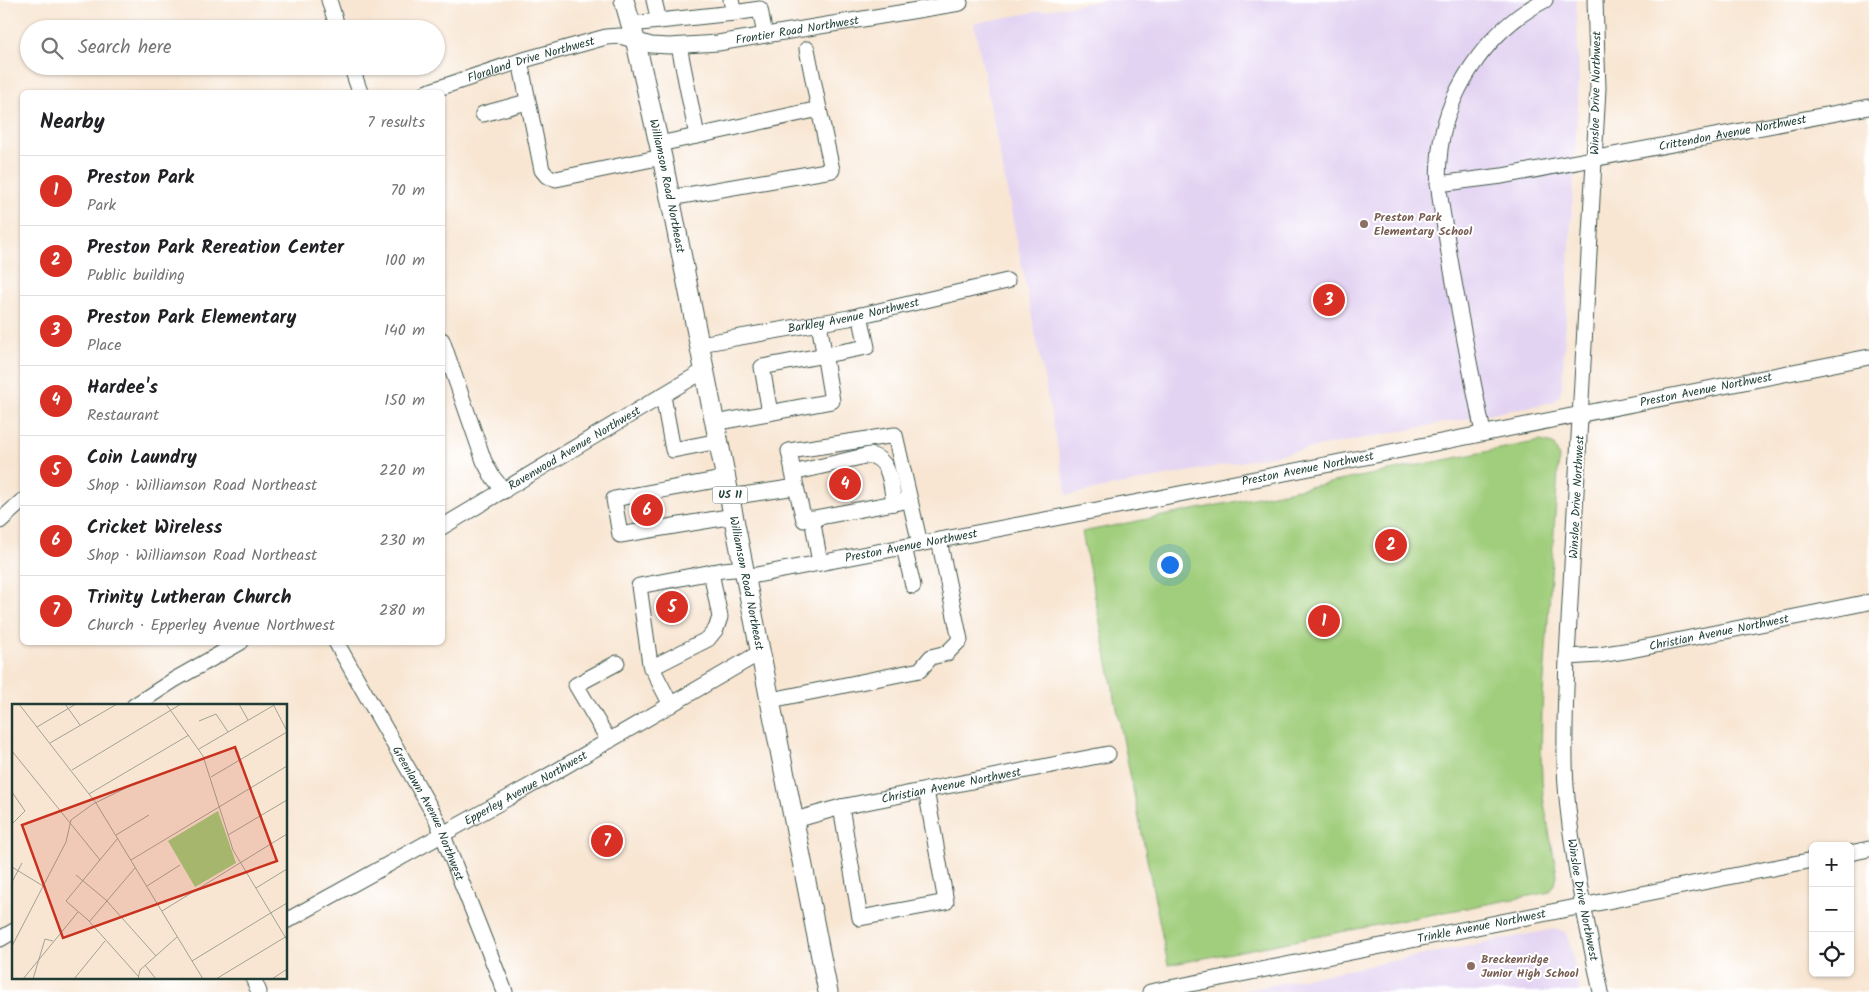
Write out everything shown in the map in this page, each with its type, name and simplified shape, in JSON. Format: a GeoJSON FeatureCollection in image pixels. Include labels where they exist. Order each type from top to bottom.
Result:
{"type":"FeatureCollection","features":[{"type":"Feature","properties":{"kind":"main road","name":"Williamson Road Northeast"},"geometry":{"type":"LineString","coordinates":[[624,0],[661,151],[828,992]]}},
{"type":"Feature","properties":{"kind":"street"},"geometry":{"type":"LineString","coordinates":[[329,0],[335,20]]}},
{"type":"Feature","properties":{"kind":"street"},"geometry":{"type":"LineString","coordinates":[[654,0],[659,21]]}},
{"type":"Feature","properties":{"kind":"street"},"geometry":{"type":"LineString","coordinates":[[1483,433],[1450,260],[1438,184],[1438,160],[1442,135],[1450,111],[1462,83],[1476,61],[1492,41],[1514,20],[1545,0]]}},
{"type":"Feature","properties":{"kind":"street","name":"Winsloe Drive Northwest"},"geometry":{"type":"LineString","coordinates":[[1595,0],[1598,88],[1564,742],[1566,786],[1573,848],[1601,992]]}},
{"type":"Feature","properties":{"kind":"street","name":"Frontier Road Northwest"},"geometry":{"type":"LineString","coordinates":[[633,31],[651,45],[678,46],[718,43],[960,3]]}},
{"type":"Feature","properties":{"kind":"street"},"geometry":{"type":"LineString","coordinates":[[633,31],[659,21],[732,6],[760,9],[765,35]]}},
{"type":"Feature","properties":{"kind":"street","name":"Floraland Drive Northwest"},"geometry":{"type":"LineString","coordinates":[[433,90],[520,61],[606,36],[620,36],[633,31]]}},
{"type":"Feature","properties":{"kind":"street"},"geometry":{"type":"LineString","coordinates":[[678,46],[697,136]]}},
{"type":"Feature","properties":{"kind":"street"},"geometry":{"type":"LineString","coordinates":[[670,198],[832,170],[808,48]]}},
{"type":"Feature","properties":{"kind":"street"},"geometry":{"type":"LineString","coordinates":[[520,61],[542,170],[547,176],[556,178],[661,151],[697,136],[819,110]]}},
{"type":"Feature","properties":{"kind":"street"},"geometry":{"type":"LineString","coordinates":[[354,75],[359,90]]}},
{"type":"Feature","properties":{"kind":"street"},"geometry":{"type":"LineString","coordinates":[[483,114],[527,102]]}},
{"type":"Feature","properties":{"kind":"street","name":"Crittendon Avenue Northwest"},"geometry":{"type":"LineString","coordinates":[[1438,184],[1502,176],[1869,107]]}},
{"type":"Feature","properties":{"kind":"street","name":"Barkley Avenue Northwest"},"geometry":{"type":"LineString","coordinates":[[700,344],[860,315],[1007,281]]}},
{"type":"Feature","properties":{"kind":"street"},"geometry":{"type":"LineString","coordinates":[[770,413],[762,367],[867,347],[860,315]]}},
{"type":"Feature","properties":{"kind":"street"},"geometry":{"type":"LineString","coordinates":[[663,396],[674,456],[717,432],[770,413],[832,401],[819,323]]}},
{"type":"Feature","properties":{"kind":"street"},"geometry":{"type":"LineString","coordinates":[[445,349],[484,461],[492,476],[504,491]]}},
{"type":"Feature","properties":{"kind":"street","name":"Preston Avenue Northwest"},"geometry":{"type":"LineString","coordinates":[[651,668],[639,586],[711,572],[745,572],[820,563],[1869,357]]}},
{"type":"Feature","properties":{"kind":"street","name":"Ravenwood Avenue Northwest"},"geometry":{"type":"LineString","coordinates":[[445,525],[705,370]]}},
{"type":"Feature","properties":{"kind":"street"},"geometry":{"type":"LineString","coordinates":[[910,500],[804,520],[789,451],[894,434],[910,500],[920,544]]}},
{"type":"Feature","properties":{"kind":"street"},"geometry":{"type":"LineString","coordinates":[[730,497],[794,480],[869,455],[882,461],[888,470],[894,504]]}},
{"type":"Feature","properties":{"kind":"street"},"geometry":{"type":"LineString","coordinates":[[727,478],[614,500],[620,535],[734,516]]}},
{"type":"Feature","properties":{"kind":"street"},"geometry":{"type":"LineString","coordinates":[[0,521],[20,503]]}},
{"type":"Feature","properties":{"kind":"street"},"geometry":{"type":"LineString","coordinates":[[812,518],[820,563]]}},
{"type":"Feature","properties":{"kind":"street"},"geometry":{"type":"LineString","coordinates":[[771,700],[920,670],[931,657],[947,652],[960,640],[939,540]]}},
{"type":"Feature","properties":{"kind":"street"},"geometry":{"type":"LineString","coordinates":[[904,547],[913,586]]}},
{"type":"Feature","properties":{"kind":"street"},"geometry":{"type":"LineString","coordinates":[[671,705],[651,668],[708,639],[716,629],[720,617],[711,572]]}},
{"type":"Feature","properties":{"kind":"street","name":"Christian Avenue Northwest"},"geometry":{"type":"LineString","coordinates":[[1568,657],[1631,650],[1869,602]]}},
{"type":"Feature","properties":{"kind":"street"},"geometry":{"type":"LineString","coordinates":[[137,704],[235,645]]}},
{"type":"Feature","properties":{"kind":"street","name":"Greenlawn Avenue Northwest"},"geometry":{"type":"LineString","coordinates":[[338,645],[436,818],[505,992]]}},
{"type":"Feature","properties":{"kind":"street","name":"Epperley Avenue Northwest"},"geometry":{"type":"LineString","coordinates":[[288,919],[398,860],[609,741],[761,652]]}},
{"type":"Feature","properties":{"kind":"street"},"geometry":{"type":"LineString","coordinates":[[609,741],[576,685],[617,663]]}},
{"type":"Feature","properties":{"kind":"street","name":"Christian Avenue Northwest"},"geometry":{"type":"LineString","coordinates":[[794,820],[926,790],[1108,754]]}},
{"type":"Feature","properties":{"kind":"street"},"geometry":{"type":"LineString","coordinates":[[841,808],[860,918],[946,902],[926,790]]}},
{"type":"Feature","properties":{"kind":"street"},"geometry":{"type":"LineString","coordinates":[[1854,851],[1869,849]]}},
{"type":"Feature","properties":{"kind":"street","name":"Trinkle Avenue Northwest"},"geometry":{"type":"LineString","coordinates":[[1150,992],[1809,861]]}},
{"type":"Feature","properties":{"kind":"street"},"geometry":{"type":"LineString","coordinates":[[0,938],[12,932]]}},
{"type":"Feature","properties":{"kind":"street"},"geometry":{"type":"LineString","coordinates":[[254,980],[259,992]]}},
{"type":"Feature","properties":{"kind":"shaded area"},"geometry":{"type":"Polygon","coordinates":[[[1104,0],[1576,0],[1579,83],[1560,395],[1553,402],[1067,495],[974,23],[1104,0]]]}},
{"type":"Feature","properties":{"kind":"shaded area","name":"Breckenridge Junior High School"},"geometry":{"type":"Polygon","coordinates":[[[1555,929],[1565,932],[1569,940],[1580,992],[1236,992],[1555,929]]]}},
{"type":"Feature","properties":{"kind":"green space"},"geometry":{"type":"Polygon","coordinates":[[[1540,441],[1553,444],[1559,456],[1542,710],[1541,756],[1543,797],[1557,875],[1555,884],[1550,892],[1168,965],[1082,532],[1540,441]]]}},
{"type":"Feature","properties":{"kind":"place","name":"Preston Park Elementary School"},"geometry":{"type":"Point","coordinates":[1364,224]}},
{"type":"Feature","properties":{"kind":"place","name":"Preston Park Elementary"},"geometry":{"type":"Point","coordinates":[1329,300]}},
{"type":"Feature","properties":{"kind":"place","name":"Hardee's"},"geometry":{"type":"Point","coordinates":[845,484]}},
{"type":"Feature","properties":{"kind":"place","name":"Cricket Wireless"},"geometry":{"type":"Point","coordinates":[647,510]}},
{"type":"Feature","properties":{"kind":"place","name":"Preston Park Rereation Center"},"geometry":{"type":"Point","coordinates":[1391,545]}},
{"type":"Feature","properties":{"kind":"place","name":"Coin Laundry"},"geometry":{"type":"Point","coordinates":[672,607]}},
{"type":"Feature","properties":{"kind":"place","name":"Preston Park"},"geometry":{"type":"Point","coordinates":[1324,621]}},
{"type":"Feature","properties":{"kind":"place","name":"Trinity Lutheran Church"},"geometry":{"type":"Point","coordinates":[607,841]}},
{"type":"Feature","properties":{"kind":"place","name":"Breckenridge Junior High School"},"geometry":{"type":"Point","coordinates":[1471,966]}}]}
